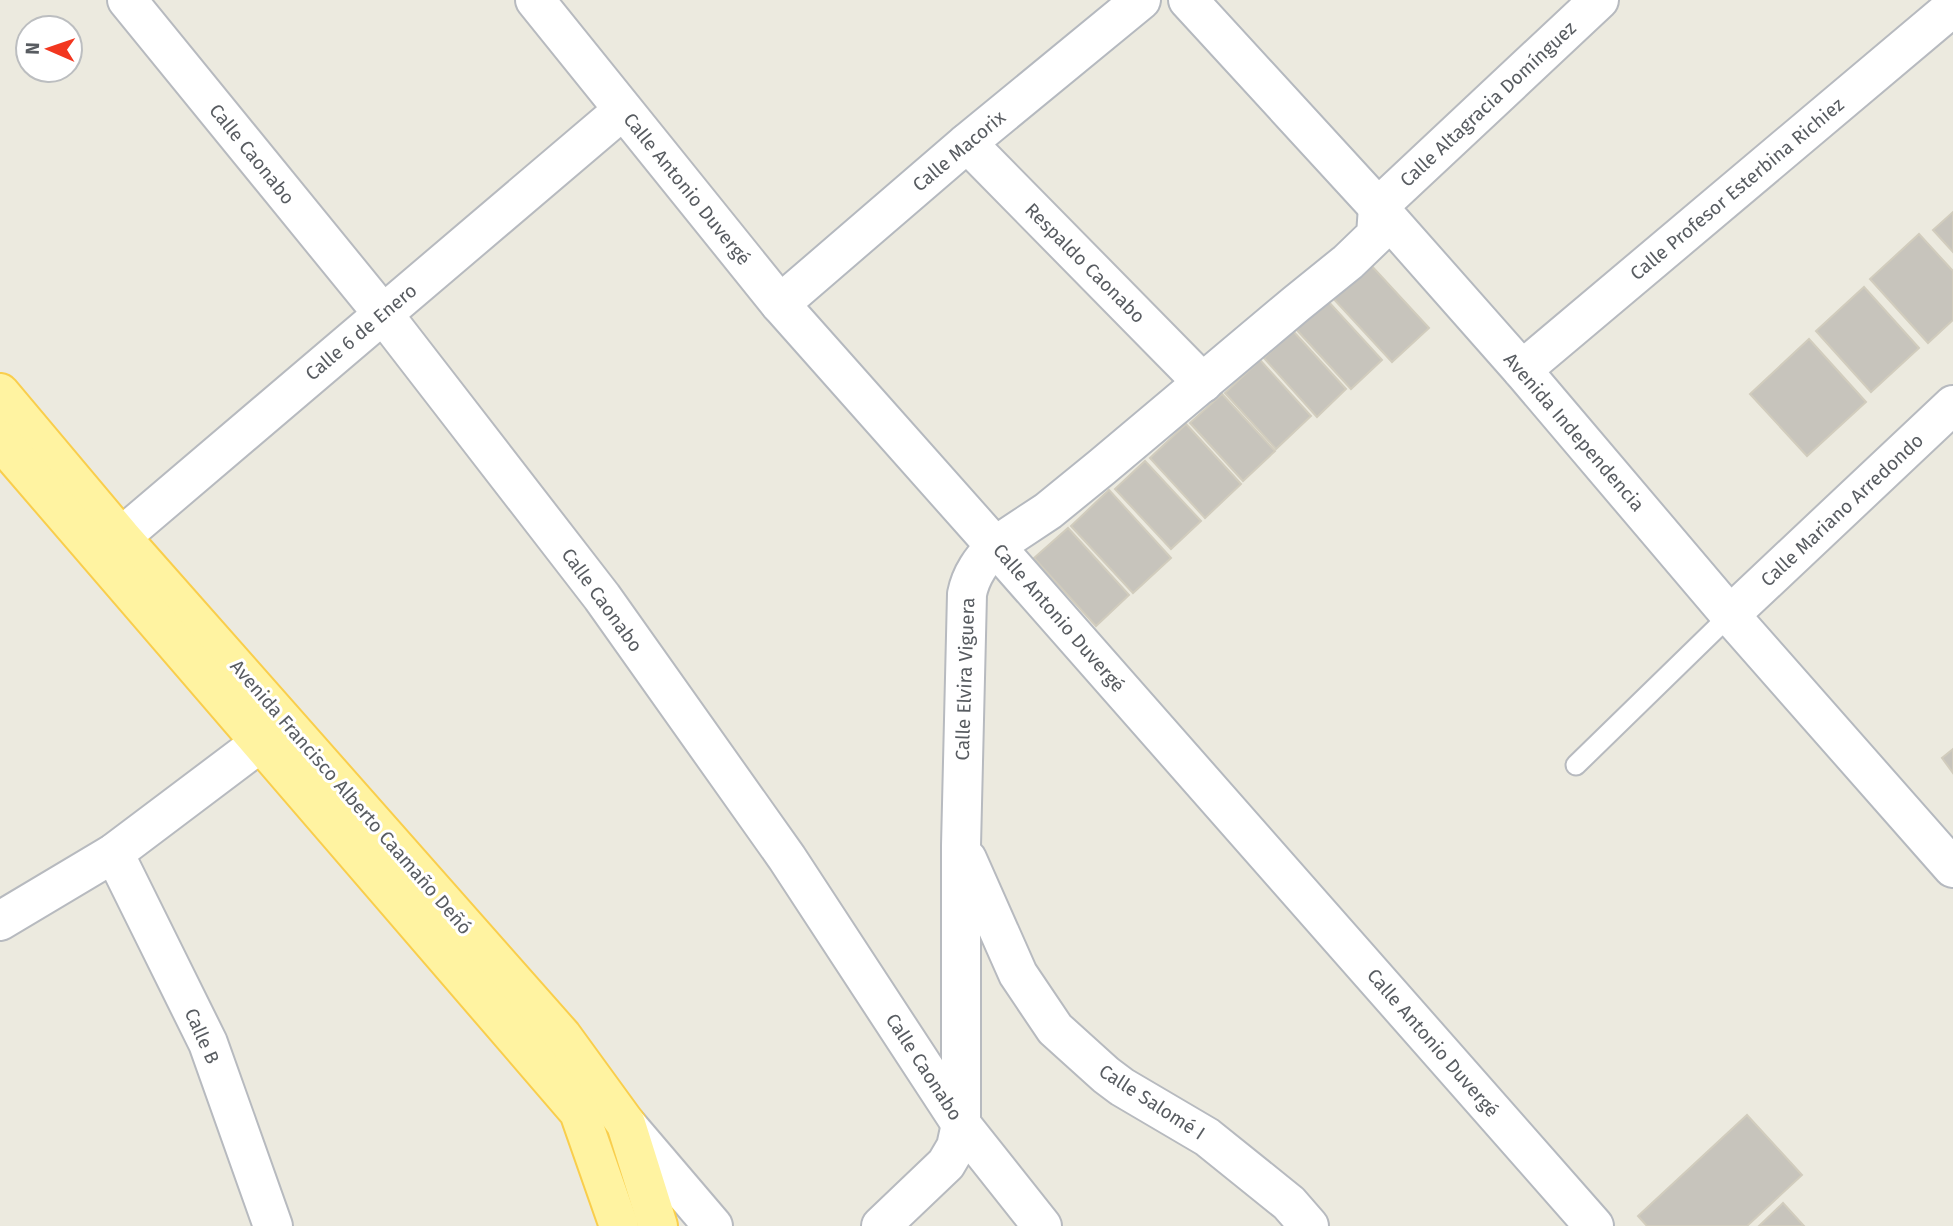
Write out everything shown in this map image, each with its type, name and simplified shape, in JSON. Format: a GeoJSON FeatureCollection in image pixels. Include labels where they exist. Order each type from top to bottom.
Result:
{"type":"FeatureCollection","features":[{"type":"Feature","properties":{"kind":"main road","name":"Avenida Francisco Alberto Caamaño Deñó"},"geometry":{"type":"LineString","coordinates":[[0,393],[260,743],[579,1112],[619,1226]]}},
{"type":"Feature","properties":{"kind":"main road","name":"Avenida Francisco Alberto Caamaño Deñó"},"geometry":{"type":"LineString","coordinates":[[0,440],[112,547],[562,1036],[626,1124],[658,1226]]}},
{"type":"Feature","properties":{"kind":"street","name":"Calle Caonabo"},"geometry":{"type":"LineString","coordinates":[[127,0],[383,314],[602,597],[787,858],[961,1124],[1042,1226]]}},
{"type":"Feature","properties":{"kind":"street","name":"Calle Antonio Duvergé"},"geometry":{"type":"LineString","coordinates":[[535,0],[780,304],[1594,1226]]}},
{"type":"Feature","properties":{"kind":"street","name":"Calle Macorix"},"geometry":{"type":"LineString","coordinates":[[780,304],[967,143],[1141,0]]}},
{"type":"Feature","properties":{"kind":"street","name":"Avenida Independencia"},"geometry":{"type":"LineString","coordinates":[[1188,0],[1378,207],[1522,370],[1730,615],[1953,868]]}},
{"type":"Feature","properties":{"kind":"street","name":"Calle Altagracia Domínguez"},"geometry":{"type":"LineString","coordinates":[[1378,207],[1599,0]]}},
{"type":"Feature","properties":{"kind":"street","name":"Calle Profesor Esterbina Richiez"},"geometry":{"type":"LineString","coordinates":[[1522,370],[1953,7]]}},
{"type":"Feature","properties":{"kind":"street","name":"Calle 6 de Enero"},"geometry":{"type":"LineString","coordinates":[[112,547],[623,110]]}},
{"type":"Feature","properties":{"kind":"street","name":"Respaldo Caonabo"},"geometry":{"type":"LineString","coordinates":[[967,143],[1203,383]]}},
{"type":"Feature","properties":{"kind":"street","name":"Calle Elvira Viguera"},"geometry":{"type":"LineString","coordinates":[[881,1226],[946,1164],[956,1147],[961,1124],[961,846],[967,594],[979,563],[995,546],[1048,511],[1374,239],[1378,207]]}},
{"type":"Feature","properties":{"kind":"street","name":"Calle Mariano Arredondo"},"geometry":{"type":"LineString","coordinates":[[1730,615],[1953,405]]}},
{"type":"Feature","properties":{"kind":"street"},"geometry":{"type":"LineString","coordinates":[[0,921],[114,853],[260,743]]}},
{"type":"Feature","properties":{"kind":"street","name":"Calle Salomé I"},"geometry":{"type":"LineString","coordinates":[[961,846],[1018,974],[1055,1029],[1122,1087],[1207,1137],[1289,1203],[1309,1226]]}},
{"type":"Feature","properties":{"kind":"street","name":"Calle B"},"geometry":{"type":"LineString","coordinates":[[114,853],[208,1044],[273,1226]]}},
{"type":"Feature","properties":{"kind":"street"},"geometry":{"type":"LineString","coordinates":[[626,1124],[713,1226]]}},
{"type":"Feature","properties":{"kind":"lane"},"geometry":{"type":"LineString","coordinates":[[1576,765],[1730,615]]}},
{"type":"Feature","properties":{"kind":"building"},"geometry":{"type":"Polygon","coordinates":[[[1953,212],[1953,252],[1933,230],[1953,212]]]}},
{"type":"Feature","properties":{"kind":"building"},"geometry":{"type":"Polygon","coordinates":[[[1919,234],[1953,271],[1953,320],[1928,343],[1870,279],[1919,234]]]}},
{"type":"Feature","properties":{"kind":"building"},"geometry":{"type":"Polygon","coordinates":[[[1368,262],[1429,328],[1392,362],[1331,296],[1368,262]]]}},
{"type":"Feature","properties":{"kind":"building"},"geometry":{"type":"Polygon","coordinates":[[[1864,287],[1919,348],[1871,392],[1816,331],[1864,287]]]}},
{"type":"Feature","properties":{"kind":"building"},"geometry":{"type":"Polygon","coordinates":[[[1326,299],[1382,360],[1351,389],[1295,328],[1326,299]]]}},
{"type":"Feature","properties":{"kind":"building"},"geometry":{"type":"Polygon","coordinates":[[[1293,331],[1346,389],[1317,417],[1264,358],[1293,331]]]}},
{"type":"Feature","properties":{"kind":"building"},"geometry":{"type":"Polygon","coordinates":[[[1809,339],[1866,402],[1807,456],[1750,394],[1809,339]]]}},
{"type":"Feature","properties":{"kind":"building"},"geometry":{"type":"Polygon","coordinates":[[[1260,360],[1311,416],[1276,449],[1225,393],[1260,360]]]}},
{"type":"Feature","properties":{"kind":"building"},"geometry":{"type":"Polygon","coordinates":[[[1222,394],[1275,451],[1243,481],[1190,423],[1222,394]]]}},
{"type":"Feature","properties":{"kind":"building"},"geometry":{"type":"Polygon","coordinates":[[[1186,424],[1241,484],[1205,518],[1150,458],[1186,424]]]}},
{"type":"Feature","properties":{"kind":"building"},"geometry":{"type":"Polygon","coordinates":[[[1145,461],[1201,521],[1171,549],[1115,489],[1145,461]]]}},
{"type":"Feature","properties":{"kind":"building"},"geometry":{"type":"Polygon","coordinates":[[[1109,490],[1171,558],[1133,593],[1071,526],[1109,490]]]}},
{"type":"Feature","properties":{"kind":"building"},"geometry":{"type":"Polygon","coordinates":[[[1068,528],[1129,595],[1096,626],[1034,558],[1068,528]]]}},
{"type":"Feature","properties":{"kind":"building"},"geometry":{"type":"Polygon","coordinates":[[[1953,749],[1953,773],[1942,758],[1953,749]]]}},
{"type":"Feature","properties":{"kind":"building"},"geometry":{"type":"Polygon","coordinates":[[[1747,1115],[1802,1175],[1747,1226],[1647,1226],[1638,1216],[1747,1115]]]}},
{"type":"Feature","properties":{"kind":"building"},"geometry":{"type":"Polygon","coordinates":[[[1783,1203],[1804,1226],[1759,1226],[1783,1203]]]}}]}
